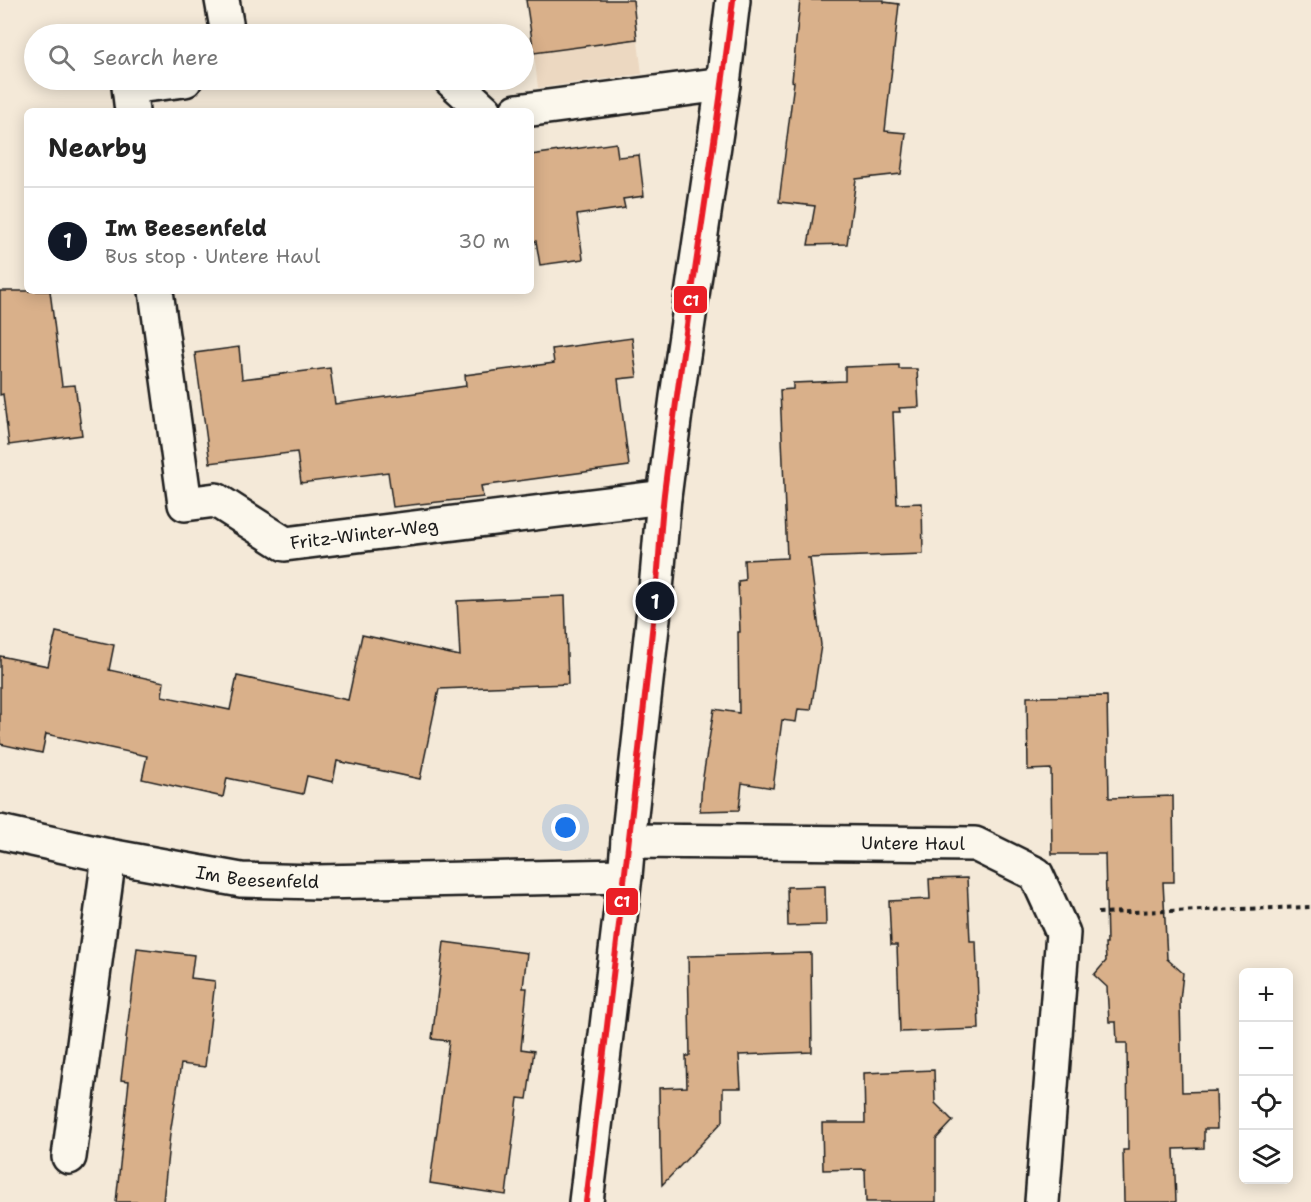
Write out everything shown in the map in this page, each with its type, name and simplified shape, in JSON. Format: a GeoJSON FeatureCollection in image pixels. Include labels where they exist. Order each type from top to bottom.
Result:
{"type":"FeatureCollection","features":[{"type":"Feature","properties":{"kind":"street"},"geometry":{"type":"LineString","coordinates":[[222,0],[226,24]]}},
{"type":"Feature","properties":{"kind":"street"},"geometry":{"type":"LineString","coordinates":[[586,1202],[625,876],[654,612],[664,497],[733,0]]}},
{"type":"Feature","properties":{"kind":"street"},"geometry":{"type":"LineString","coordinates":[[534,109],[723,84]]}},
{"type":"Feature","properties":{"kind":"street"},"geometry":{"type":"LineString","coordinates":[[129,90],[132,108]]}},
{"type":"Feature","properties":{"kind":"street"},"geometry":{"type":"LineString","coordinates":[[462,90],[482,108]]}},
{"type":"Feature","properties":{"kind":"street","name":"Fritz-Winter-Weg"},"geometry":{"type":"LineString","coordinates":[[156,294],[185,504],[216,500],[285,544],[664,497]]}},
{"type":"Feature","properties":{"kind":"street","name":"Im Beesenfeld"},"geometry":{"type":"LineString","coordinates":[[0,832],[109,856],[241,880],[318,882],[625,876]]}},
{"type":"Feature","properties":{"kind":"street","name":"Untere Haul"},"geometry":{"type":"LineString","coordinates":[[628,841],[975,844],[1036,874],[1063,933],[1042,1202]]}},
{"type":"Feature","properties":{"kind":"street"},"geometry":{"type":"LineString","coordinates":[[69,1157],[109,856]]}},
{"type":"Feature","properties":{"kind":"path"},"geometry":{"type":"LineString","coordinates":[[1055,914],[1311,907]]}},
{"type":"Feature","properties":{"kind":"shaded area"},"geometry":{"type":"Polygon","coordinates":[[[570,0],[634,0],[642,74],[538,88],[534,53],[570,0]]]}},
{"type":"Feature","properties":{"kind":"building"},"geometry":{"type":"Polygon","coordinates":[[[526,0],[633,0],[637,39],[534,53],[534,24],[530,24],[526,0]]]}},
{"type":"Feature","properties":{"kind":"building"},"geometry":{"type":"Polygon","coordinates":[[[800,0],[884,0],[884,2],[899,4],[885,131],[906,133],[901,174],[856,179],[847,244],[808,245],[815,206],[779,202],[794,82],[792,81],[800,0]]]}},
{"type":"Feature","properties":{"kind":"building"},"geometry":{"type":"Polygon","coordinates":[[[616,143],[618,157],[639,155],[644,196],[623,199],[625,208],[577,215],[583,259],[540,265],[536,241],[534,241],[534,155],[616,143]]]}},
{"type":"Feature","properties":{"kind":"building"},"geometry":{"type":"Polygon","coordinates":[[[0,291],[50,294],[62,386],[75,385],[82,435],[9,445],[3,394],[0,395],[0,291]]]}},
{"type":"Feature","properties":{"kind":"building"},"geometry":{"type":"Polygon","coordinates":[[[632,338],[637,377],[618,379],[629,466],[481,486],[483,497],[393,507],[388,472],[301,483],[297,452],[210,463],[195,353],[239,347],[242,379],[330,368],[335,404],[466,386],[465,375],[554,363],[552,349],[632,338]]]}},
{"type":"Feature","properties":{"kind":"building"},"geometry":{"type":"Polygon","coordinates":[[[899,365],[899,369],[917,369],[919,407],[899,408],[900,412],[893,412],[897,504],[922,503],[923,554],[807,558],[810,558],[821,645],[811,710],[798,709],[796,722],[782,720],[773,788],[742,783],[739,810],[700,811],[702,783],[714,709],[739,713],[738,581],[745,580],[744,560],[787,558],[780,390],[793,389],[793,383],[845,381],[845,367],[899,365]]]}},
{"type":"Feature","properties":{"kind":"building"},"geometry":{"type":"Polygon","coordinates":[[[565,596],[568,684],[439,689],[420,779],[337,761],[333,782],[307,776],[303,794],[227,778],[223,797],[142,779],[147,756],[46,734],[42,753],[0,744],[0,656],[48,666],[56,632],[114,645],[109,670],[164,682],[162,696],[230,710],[237,676],[348,700],[362,635],[460,656],[457,601],[565,596]]]}},
{"type":"Feature","properties":{"kind":"building"},"geometry":{"type":"Polygon","coordinates":[[[1107,696],[1109,798],[1173,796],[1174,882],[1163,882],[1167,959],[1183,973],[1180,1001],[1182,1092],[1216,1091],[1217,1129],[1204,1129],[1204,1148],[1174,1149],[1176,1202],[1124,1202],[1123,1150],[1128,1150],[1127,1043],[1117,1043],[1116,1022],[1109,1022],[1107,987],[1094,975],[1106,961],[1105,854],[1052,854],[1051,769],[1028,770],[1027,697],[1107,696]]]}},
{"type":"Feature","properties":{"kind":"building"},"geometry":{"type":"Polygon","coordinates":[[[967,878],[970,941],[976,941],[979,1029],[900,1032],[897,945],[891,945],[889,901],[930,899],[929,879],[967,878]]]}},
{"type":"Feature","properties":{"kind":"building"},"geometry":{"type":"Polygon","coordinates":[[[825,886],[826,925],[788,926],[787,887],[825,886]]]}},
{"type":"Feature","properties":{"kind":"building"},"geometry":{"type":"Polygon","coordinates":[[[444,942],[527,953],[523,988],[527,988],[521,1049],[534,1051],[527,1099],[518,1098],[506,1195],[430,1183],[449,1041],[432,1039],[444,942]]]}},
{"type":"Feature","properties":{"kind":"building"},"geometry":{"type":"Polygon","coordinates":[[[137,948],[194,955],[191,978],[215,981],[205,1067],[181,1064],[170,1134],[163,1202],[116,1202],[129,1081],[121,1080],[137,948]]]}},
{"type":"Feature","properties":{"kind":"building"},"geometry":{"type":"Polygon","coordinates":[[[811,953],[812,1052],[739,1055],[741,1088],[723,1088],[723,1121],[662,1185],[659,1088],[687,1087],[686,1056],[690,1056],[688,956],[811,953]]]}},
{"type":"Feature","properties":{"kind":"building"},"geometry":{"type":"Polygon","coordinates":[[[934,1070],[935,1103],[953,1121],[936,1139],[936,1202],[866,1202],[865,1169],[823,1170],[822,1123],[865,1123],[864,1073],[934,1070]]]}},
{"type":"Feature","properties":{"kind":"transit line","name":"C1"},"geometry":{"type":"LineString","coordinates":[[586,1202],[639,753],[664,494],[733,0]]}},
{"type":"Feature","properties":{"kind":"place","name":"Im Beesenfeld"},"geometry":{"type":"Point","coordinates":[655,601]}}]}
